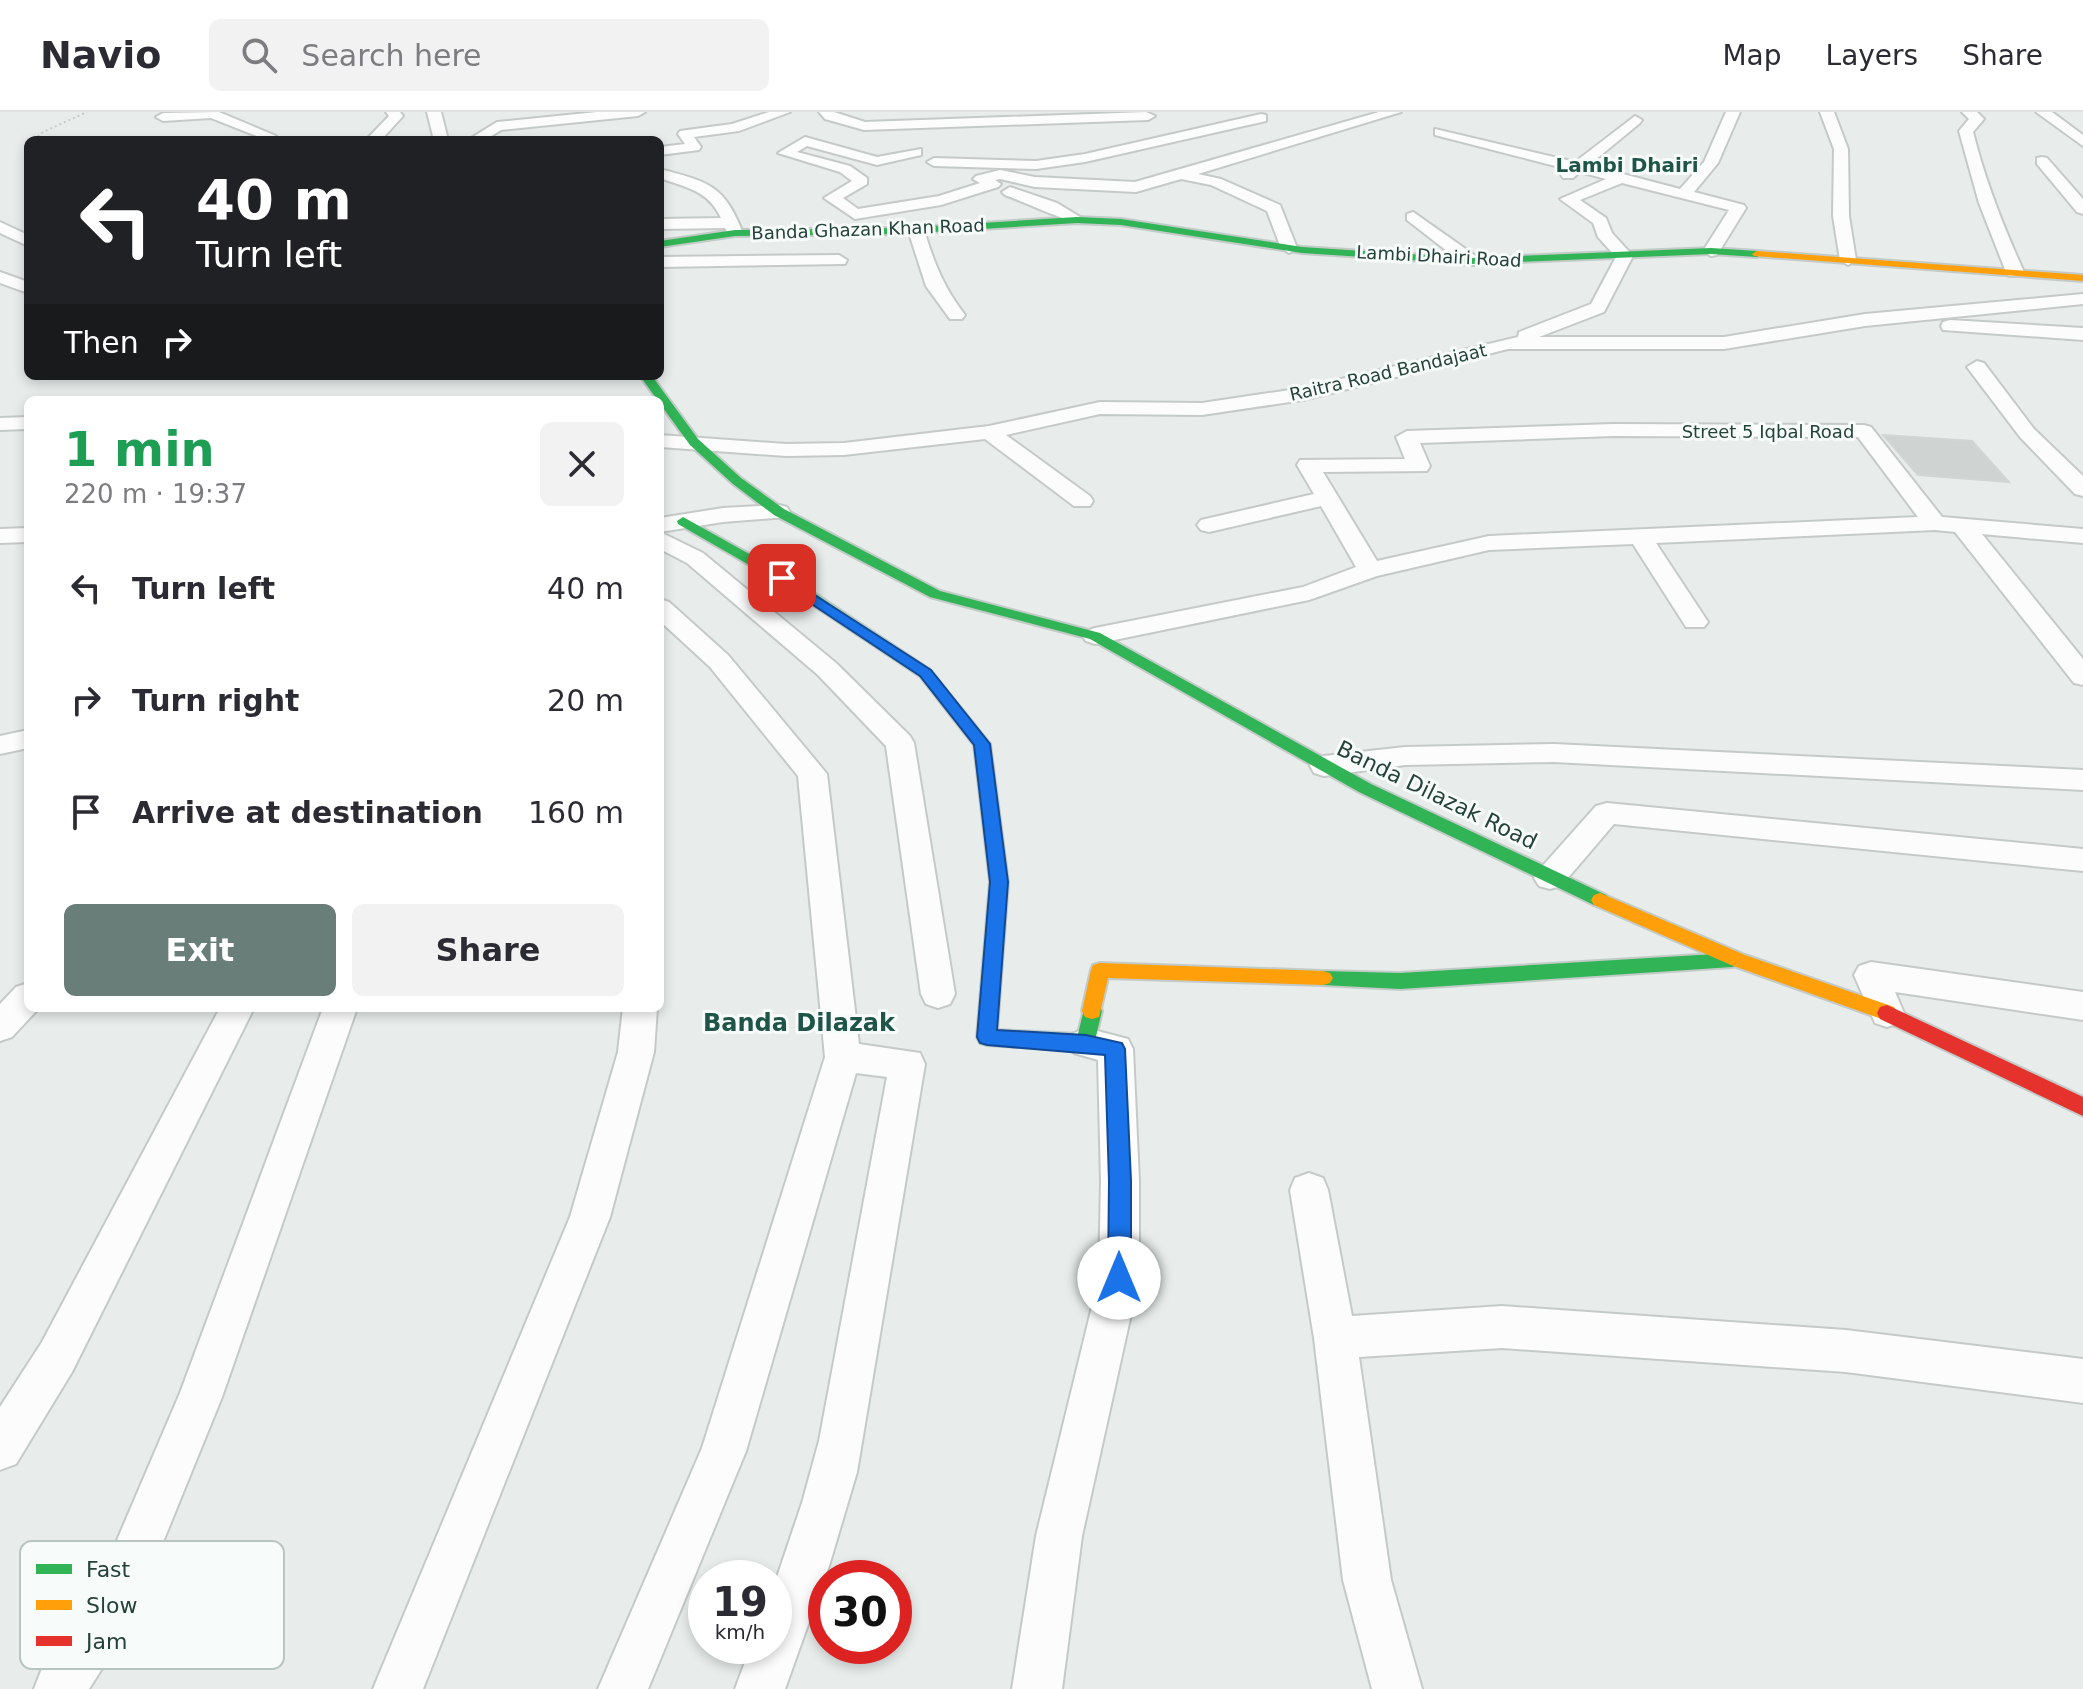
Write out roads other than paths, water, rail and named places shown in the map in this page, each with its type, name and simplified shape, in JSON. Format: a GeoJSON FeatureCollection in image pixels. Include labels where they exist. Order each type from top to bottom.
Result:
{"type":"FeatureCollection","features":[{"type":"Feature","properties":{"kind":"street"},"geometry":{"type":"LineString","coordinates":[[377,136],[396,116],[393,112]]}},
{"type":"Feature","properties":{"kind":"street"},"geometry":{"type":"LineString","coordinates":[[440,136],[434,113],[453,112]]}},
{"type":"Feature","properties":{"kind":"street"},"geometry":{"type":"LineString","coordinates":[[481,136],[497,126],[580,115],[638,112]]}},
{"type":"Feature","properties":{"kind":"street"},"geometry":{"type":"LineString","coordinates":[[664,151],[694,147],[685,134],[734,128],[783,112]]}},
{"type":"Feature","properties":{"kind":"street","name":"Lambi Dhairi Road"},"geometry":{"type":"LineString","coordinates":[[826,112],[888,135],[934,162],[1051,206],[1077,220],[1121,222],[1289,248],[1471,261],[1711,251],[2083,278]]}},
{"type":"Feature","properties":{"kind":"street"},"geometry":{"type":"LineString","coordinates":[[864,126],[899,112]]}},
{"type":"Feature","properties":{"kind":"street"},"geometry":{"type":"LineString","coordinates":[[916,152],[877,161],[805,141],[785,153],[845,169],[862,181],[832,198],[855,214],[941,200],[1000,174],[1035,182],[1136,187],[1394,112]]}},
{"type":"Feature","properties":{"kind":"street"},"geometry":{"type":"LineString","coordinates":[[1685,193],[1711,163],[1733,112]]}},
{"type":"Feature","properties":{"kind":"street"},"geometry":{"type":"LineString","coordinates":[[1827,112],[1835,122],[1840,144],[1844,175],[1841,218],[1848,260]]}},
{"type":"Feature","properties":{"kind":"street"},"geometry":{"type":"LineString","coordinates":[[1969,112],[1977,119],[1966,131],[1971,153],[1990,216],[2015,272]]}},
{"type":"Feature","properties":{"kind":"street"},"geometry":{"type":"LineString","coordinates":[[2043,112],[2083,142]]}},
{"type":"Feature","properties":{"kind":"street"},"geometry":{"type":"LineString","coordinates":[[182,130],[160,122],[164,114],[212,114],[269,136]]}},
{"type":"Feature","properties":{"kind":"street"},"geometry":{"type":"LineString","coordinates":[[864,126],[1148,116]]}},
{"type":"Feature","properties":{"kind":"street"},"geometry":{"type":"LineString","coordinates":[[934,162],[1036,165],[1085,158],[1261,118]]}},
{"type":"Feature","properties":{"kind":"street"},"geometry":{"type":"LineString","coordinates":[[1555,183],[1635,120]]}},
{"type":"Feature","properties":{"kind":"street"},"geometry":{"type":"LineString","coordinates":[[1440,132],[1738,208],[1711,251]]}},
{"type":"Feature","properties":{"kind":"street"},"geometry":{"type":"LineString","coordinates":[[2069,162],[2042,161],[2083,209]]}},
{"type":"Feature","properties":{"kind":"street"},"geometry":{"type":"LineString","coordinates":[[664,174],[707,187],[718,195],[733,228],[664,224]]}},
{"type":"Feature","properties":{"kind":"street"},"geometry":{"type":"LineString","coordinates":[[1180,174],[1216,182],[1274,208],[1289,248]]}},
{"type":"Feature","properties":{"kind":"street"},"geometry":{"type":"LineString","coordinates":[[1508,343],[1598,308],[1625,256],[1604,234],[1600,221],[1568,199],[1621,177]]}},
{"type":"Feature","properties":{"kind":"street"},"geometry":{"type":"LineString","coordinates":[[1413,217],[1471,261]]}},
{"type":"Feature","properties":{"kind":"street","name":"Banda Ghazan Khan Road"},"geometry":{"type":"LineString","coordinates":[[664,243],[733,228],[916,230],[1077,220]]}},
{"type":"Feature","properties":{"kind":"street"},"geometry":{"type":"LineString","coordinates":[[0,227],[24,239]]}},
{"type":"Feature","properties":{"kind":"street"},"geometry":{"type":"LineString","coordinates":[[916,230],[930,276],[947,307],[956,315]]}},
{"type":"Feature","properties":{"kind":"street"},"geometry":{"type":"LineString","coordinates":[[664,262],[839,260]]}},
{"type":"Feature","properties":{"kind":"street"},"geometry":{"type":"LineString","coordinates":[[0,282],[24,287]]}},
{"type":"Feature","properties":{"kind":"street","name":"Raitra Road Bandajaat"},"geometry":{"type":"LineString","coordinates":[[664,441],[786,450],[844,449],[989,432],[1100,408],[1202,409],[1303,394],[1508,343],[1724,343],[1865,320],[2083,299]]}},
{"type":"Feature","properties":{"kind":"street"},"geometry":{"type":"LineString","coordinates":[[2019,304],[2074,334],[2083,344]]}},
{"type":"Feature","properties":{"kind":"street"},"geometry":{"type":"LineString","coordinates":[[1865,320],[2074,334]]}},
{"type":"Feature","properties":{"kind":"street"},"geometry":{"type":"LineString","coordinates":[[1977,367],[2027,433],[2083,489]]}},
{"type":"Feature","properties":{"kind":"street","name":"Banda Dilazak Road"},"geometry":{"type":"LineString","coordinates":[[664,401],[694,442],[737,481],[779,512],[935,594],[1095,636],[1217,702],[1324,766],[1550,878],[1738,960],[1887,1013],[2001,1065],[2083,1107]]}},
{"type":"Feature","properties":{"kind":"street"},"geometry":{"type":"LineString","coordinates":[[0,424],[24,423]]}},
{"type":"Feature","properties":{"kind":"street","name":"Street 5 Iqbal Road"},"geometry":{"type":"LineString","coordinates":[[1328,498],[1308,465],[1419,466],[1407,437],[1613,430],[1864,431],[1935,523]]}},
{"type":"Feature","properties":{"kind":"street"},"geometry":{"type":"LineString","coordinates":[[989,432],[1082,501]]}},
{"type":"Feature","properties":{"kind":"street"},"geometry":{"type":"LineString","coordinates":[[1209,525],[1328,498],[1370,570]]}},
{"type":"Feature","properties":{"kind":"street"},"geometry":{"type":"LineString","coordinates":[[671,523],[779,512]]}},
{"type":"Feature","properties":{"kind":"street"},"geometry":{"type":"LineString","coordinates":[[671,523],[782,578],[925,673],[982,744],[999,882],[987,1037],[1086,1043],[1115,1049],[1120,1181],[1119,1278],[1059,1536],[1037,1689]]}},
{"type":"Feature","properties":{"kind":"street"},"geometry":{"type":"LineString","coordinates":[[1095,636],[1309,593],[1370,570],[1489,543],[1935,523],[2083,536]]}},
{"type":"Feature","properties":{"kind":"street"},"geometry":{"type":"LineString","coordinates":[[1963,526],[2083,677]]}},
{"type":"Feature","properties":{"kind":"street"},"geometry":{"type":"LineString","coordinates":[[0,536],[24,535]]}},
{"type":"Feature","properties":{"kind":"street"},"geometry":{"type":"LineString","coordinates":[[1640,536],[1695,622]]}},
{"type":"Feature","properties":{"kind":"street"},"geometry":{"type":"LineString","coordinates":[[664,541],[695,558],[827,669],[900,743],[938,994]]}},
{"type":"Feature","properties":{"kind":"street"},"geometry":{"type":"LineString","coordinates":[[623,1689],[724,1451],[843,1057],[812,774],[719,661],[664,611]]}},
{"type":"Feature","properties":{"kind":"street"},"geometry":{"type":"LineString","coordinates":[[0,745],[24,740]]}},
{"type":"Feature","properties":{"kind":"street"},"geometry":{"type":"LineString","coordinates":[[1324,766],[1405,756],[1554,753],[2083,780]]}},
{"type":"Feature","properties":{"kind":"street"},"geometry":{"type":"LineString","coordinates":[[1550,878],[1607,813],[2083,860]]}},
{"type":"Feature","properties":{"kind":"street"},"geometry":{"type":"LineString","coordinates":[[1086,1043],[1100,970],[1400,981],[1738,960]]}},
{"type":"Feature","properties":{"kind":"street"},"geometry":{"type":"LineString","coordinates":[[1887,1013],[1871,975],[2083,1006]]}},
{"type":"Feature","properties":{"kind":"street"},"geometry":{"type":"LineString","coordinates":[[0,1027],[24,1001]]}},
{"type":"Feature","properties":{"kind":"street"},"geometry":{"type":"LineString","coordinates":[[0,1448],[57,1357],[235,1012]]}},
{"type":"Feature","properties":{"kind":"street"},"geometry":{"type":"LineString","coordinates":[[140,1541],[200,1397],[339,1012]]}},
{"type":"Feature","properties":{"kind":"street"},"geometry":{"type":"LineString","coordinates":[[398,1689],[590,1217],[636,1052],[640,1012]]}},
{"type":"Feature","properties":{"kind":"street"},"geometry":{"type":"LineString","coordinates":[[760,1689],[798,1586],[840,1443],[886,1169],[907,1064],[843,1057]]}},
{"type":"Feature","properties":{"kind":"street"},"geometry":{"type":"LineString","coordinates":[[1309,1190],[1335,1338],[1367,1580],[1397,1689]]}},
{"type":"Feature","properties":{"kind":"street"},"geometry":{"type":"LineString","coordinates":[[1335,1338],[1502,1327],[1846,1351],[2083,1381]]}},
{"type":"Feature","properties":{"kind":"street"},"geometry":{"type":"LineString","coordinates":[[59,1689],[72,1669]]}},
{"type":"Feature","properties":{"kind":"district","name":"Lambi Dhairi"},"geometry":{"type":"Point","coordinates":[1627,165]}},
{"type":"Feature","properties":{"kind":"district","name":"Banda Dilazak"},"geometry":{"type":"Point","coordinates":[799,1023]}}]}
